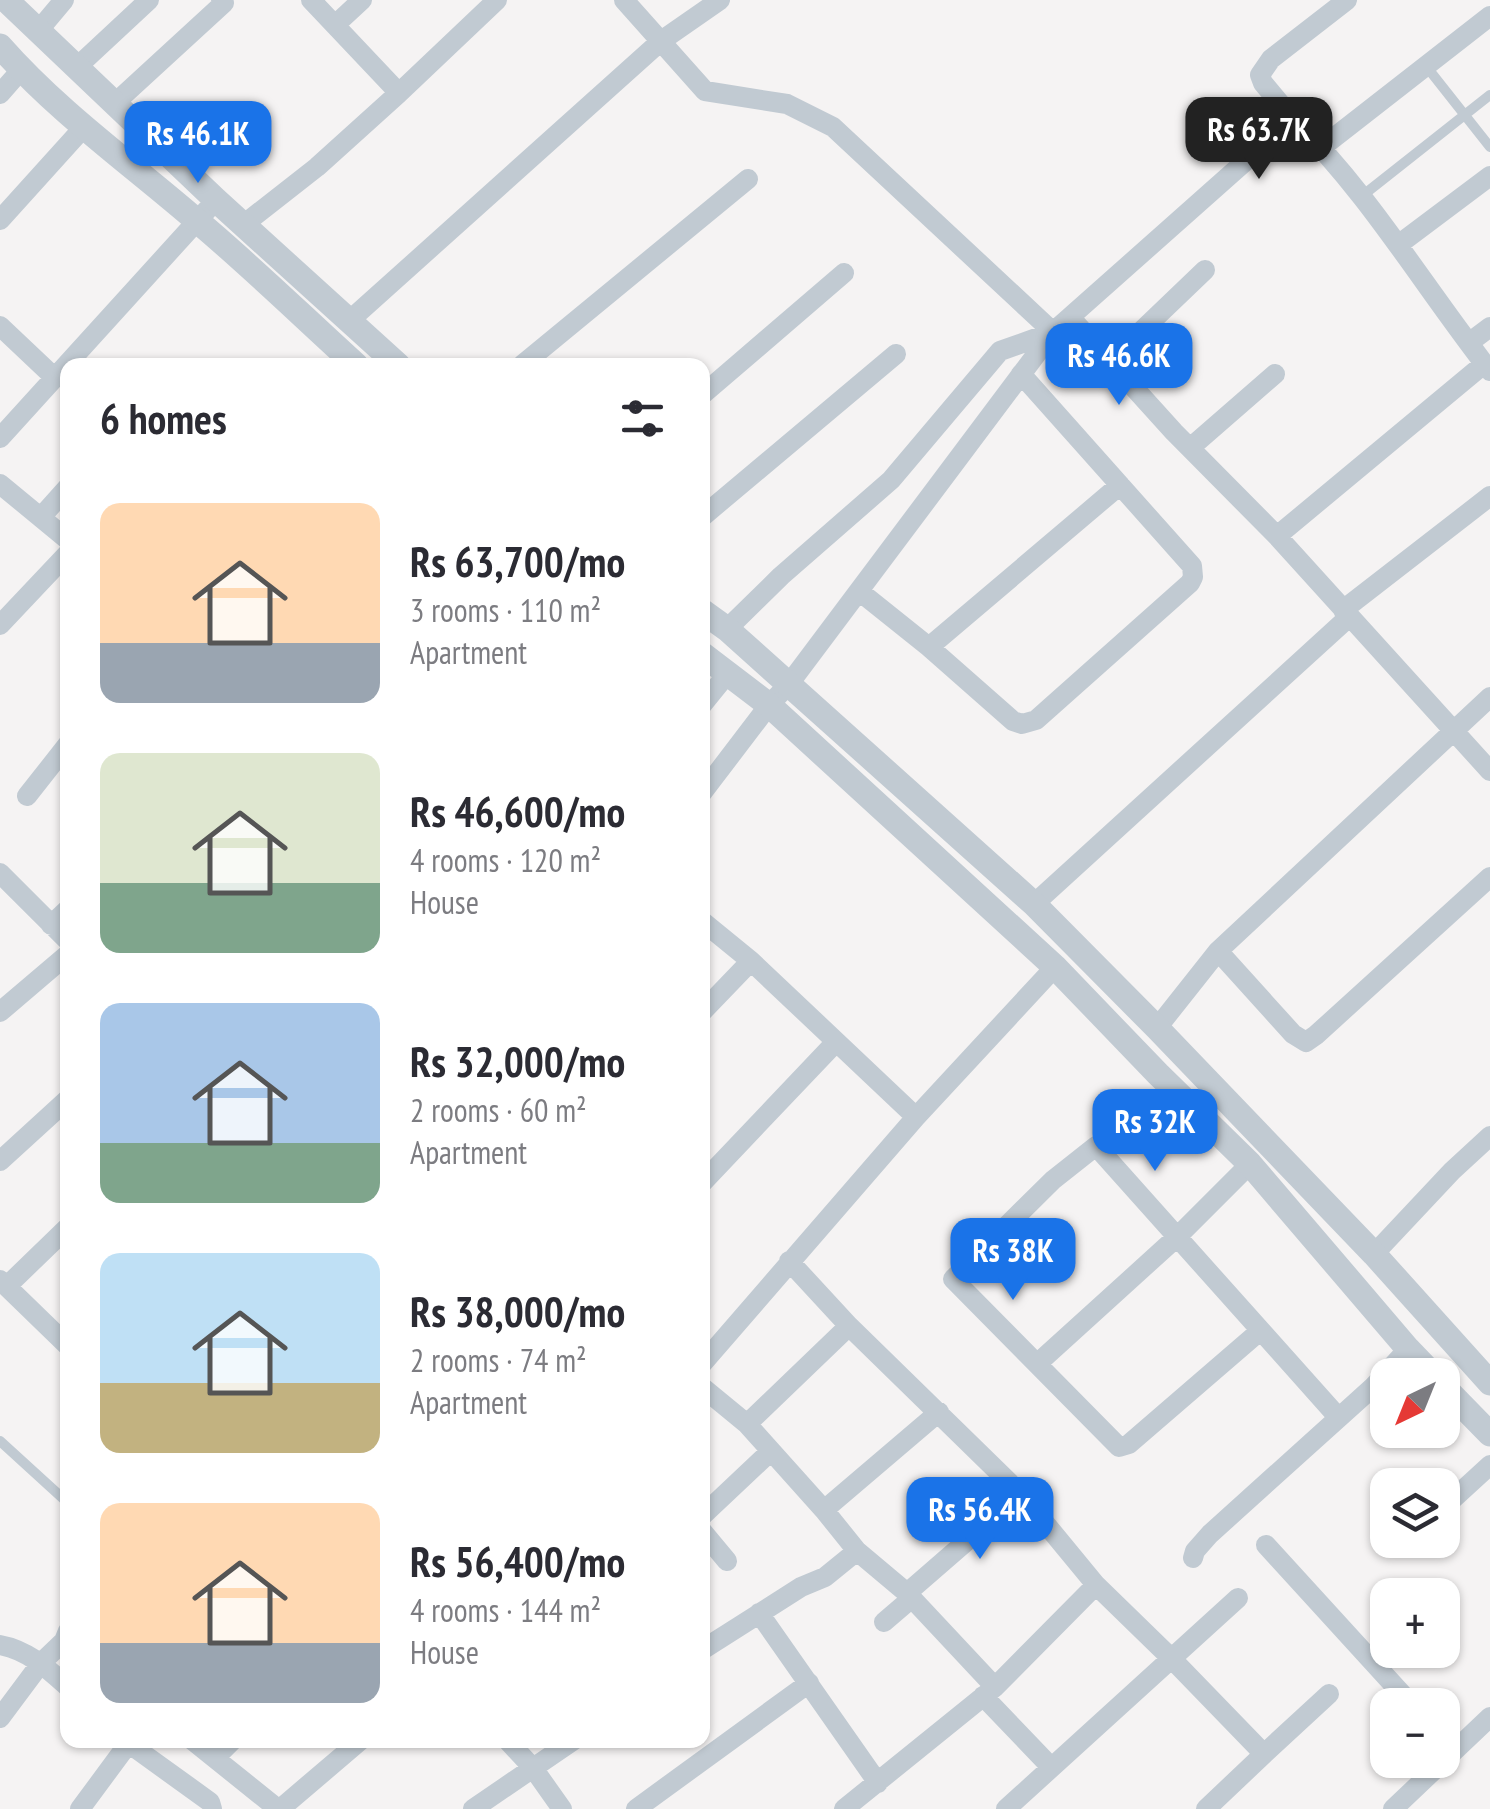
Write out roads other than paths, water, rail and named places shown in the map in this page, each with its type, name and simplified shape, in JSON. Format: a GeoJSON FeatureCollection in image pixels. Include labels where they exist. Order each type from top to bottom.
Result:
{"type":"FeatureCollection","features":[{"type":"Feature","properties":{"kind":"street"},"geometry":{"type":"LineString","coordinates":[[6,0],[216,200],[390,358]]}},
{"type":"Feature","properties":{"kind":"street"},"geometry":{"type":"LineString","coordinates":[[38,31],[64,0]]}},
{"type":"Feature","properties":{"kind":"street"},"geometry":{"type":"LineString","coordinates":[[77,67],[149,0]]}},
{"type":"Feature","properties":{"kind":"street"},"geometry":{"type":"LineString","coordinates":[[311,0],[399,93]]}},
{"type":"Feature","properties":{"kind":"street"},"geometry":{"type":"LineString","coordinates":[[334,25],[362,0]]}},
{"type":"Feature","properties":{"kind":"street"},"geometry":{"type":"LineString","coordinates":[[243,225],[317,166],[497,0]]}},
{"type":"Feature","properties":{"kind":"street"},"geometry":{"type":"LineString","coordinates":[[624,0],[705,91],[787,104],[832,127],[1053,332]]}},
{"type":"Feature","properties":{"kind":"street"},"geometry":{"type":"LineString","coordinates":[[349,320],[662,42],[720,0]]}},
{"type":"Feature","properties":{"kind":"street"},"geometry":{"type":"LineString","coordinates":[[1277,536],[1487,368],[1361,197],[1322,147],[1292,118],[1260,74],[1264,66],[1347,0]]}},
{"type":"Feature","properties":{"kind":"street"},"geometry":{"type":"LineString","coordinates":[[115,102],[225,1]]}},
{"type":"Feature","properties":{"kind":"street"},"geometry":{"type":"LineString","coordinates":[[1322,147],[1490,16]]}},
{"type":"Feature","properties":{"kind":"street"},"geometry":{"type":"LineString","coordinates":[[0,46],[20,70],[198,221],[348,358]]}},
{"type":"Feature","properties":{"kind":"street"},"geometry":{"type":"LineString","coordinates":[[0,94],[20,70]]}},
{"type":"Feature","properties":{"kind":"street"},"geometry":{"type":"LineString","coordinates":[[710,782],[769,704],[789,684],[1053,332],[1292,118]]}},
{"type":"Feature","properties":{"kind":"street"},"geometry":{"type":"LineString","coordinates":[[0,220],[84,127]]}},
{"type":"Feature","properties":{"kind":"street"},"geometry":{"type":"LineString","coordinates":[[1398,245],[1490,176]]}},
{"type":"Feature","properties":{"kind":"street"},"geometry":{"type":"LineString","coordinates":[[531,358],[748,179]]}},
{"type":"Feature","properties":{"kind":"street"},"geometry":{"type":"LineString","coordinates":[[73,358],[216,200]]}},
{"type":"Feature","properties":{"kind":"street"},"geometry":{"type":"LineString","coordinates":[[1110,361],[1204,270]]}},
{"type":"Feature","properties":{"kind":"street"},"geometry":{"type":"LineString","coordinates":[[710,388],[844,273]]}},
{"type":"Feature","properties":{"kind":"street"},"geometry":{"type":"LineString","coordinates":[[1070,317],[1277,536],[1490,771]]}},
{"type":"Feature","properties":{"kind":"street"},"geometry":{"type":"LineString","coordinates":[[0,326],[55,378]]}},
{"type":"Feature","properties":{"kind":"street"},"geometry":{"type":"LineString","coordinates":[[1470,342],[1490,327]]}},
{"type":"Feature","properties":{"kind":"street"},"geometry":{"type":"LineString","coordinates":[[727,629],[891,480],[1000,351],[1053,332]]}},
{"type":"Feature","properties":{"kind":"street"},"geometry":{"type":"LineString","coordinates":[[710,510],[896,354]]}},
{"type":"Feature","properties":{"kind":"street"},"geometry":{"type":"LineString","coordinates":[[0,438],[60,373]]}},
{"type":"Feature","properties":{"kind":"street"},"geometry":{"type":"LineString","coordinates":[[859,591],[1013,721],[1022,724],[1036,720],[1190,583],[1192,566],[1021,374]]}},
{"type":"Feature","properties":{"kind":"street"},"geometry":{"type":"LineString","coordinates":[[1190,448],[1275,374]]}},
{"type":"Feature","properties":{"kind":"street"},"geometry":{"type":"LineString","coordinates":[[0,484],[60,533]]}},
{"type":"Feature","properties":{"kind":"street"},"geometry":{"type":"LineString","coordinates":[[929,648],[1120,484]]}},
{"type":"Feature","properties":{"kind":"street"},"geometry":{"type":"LineString","coordinates":[[42,516],[60,496]]}},
{"type":"Feature","properties":{"kind":"street"},"geometry":{"type":"LineString","coordinates":[[1034,904],[1346,613],[1490,496]]}},
{"type":"Feature","properties":{"kind":"street"},"geometry":{"type":"LineString","coordinates":[[0,625],[60,561]]}},
{"type":"Feature","properties":{"kind":"street"},"geometry":{"type":"LineString","coordinates":[[710,617],[1034,904],[1374,1254],[1490,1382]]}},
{"type":"Feature","properties":{"kind":"street"},"geometry":{"type":"LineString","coordinates":[[710,660],[769,704],[1056,967],[1250,1164],[1417,1358]]}},
{"type":"Feature","properties":{"kind":"street"},"geometry":{"type":"LineString","coordinates":[[710,695],[728,672]]}},
{"type":"Feature","properties":{"kind":"street"},"geometry":{"type":"LineString","coordinates":[[1157,1028],[1218,951],[1490,697]]}},
{"type":"Feature","properties":{"kind":"street"},"geometry":{"type":"LineString","coordinates":[[27,796],[60,754]]}},
{"type":"Feature","properties":{"kind":"street"},"geometry":{"type":"LineString","coordinates":[[0,873],[60,933]]}},
{"type":"Feature","properties":{"kind":"street"},"geometry":{"type":"LineString","coordinates":[[1218,951],[1293,1034],[1306,1042],[1490,877]]}},
{"type":"Feature","properties":{"kind":"street"},"geometry":{"type":"LineString","coordinates":[[51,924],[60,917]]}},
{"type":"Feature","properties":{"kind":"street"},"geometry":{"type":"LineString","coordinates":[[710,928],[751,961],[916,1118]]}},
{"type":"Feature","properties":{"kind":"street"},"geometry":{"type":"LineString","coordinates":[[0,1012],[60,961]]}},
{"type":"Feature","properties":{"kind":"street"},"geometry":{"type":"LineString","coordinates":[[710,1004],[751,961]]}},
{"type":"Feature","properties":{"kind":"street"},"geometry":{"type":"LineString","coordinates":[[710,1355],[916,1118],[1056,967]]}},
{"type":"Feature","properties":{"kind":"street"},"geometry":{"type":"LineString","coordinates":[[710,1176],[835,1043]]}},
{"type":"Feature","properties":{"kind":"street"},"geometry":{"type":"LineString","coordinates":[[0,1161],[60,1105]]}},
{"type":"Feature","properties":{"kind":"street"},"geometry":{"type":"LineString","coordinates":[[1374,1254],[1452,1170],[1490,1136]]}},
{"type":"Feature","properties":{"kind":"street"},"geometry":{"type":"LineString","coordinates":[[1260,1330],[1128,1444],[1119,1447],[953,1279],[1054,1180],[1096,1146],[1178,1236],[1338,1418]]}},
{"type":"Feature","properties":{"kind":"street"},"geometry":{"type":"LineString","coordinates":[[1038,1363],[1178,1236],[1250,1164]]}},
{"type":"Feature","properties":{"kind":"street"},"geometry":{"type":"LineString","coordinates":[[60,1234],[4,1283],[60,1338]]}},
{"type":"Feature","properties":{"kind":"street"},"geometry":{"type":"LineString","coordinates":[[789,1261],[849,1326],[1021,1494],[1096,1585],[1264,1754]]}},
{"type":"Feature","properties":{"kind":"street"},"geometry":{"type":"LineString","coordinates":[[747,1424],[849,1326]]}},
{"type":"Feature","properties":{"kind":"street"},"geometry":{"type":"LineString","coordinates":[[1193,1558],[1210,1534],[1373,1387],[1408,1349]]}},
{"type":"Feature","properties":{"kind":"street"},"geometry":{"type":"LineString","coordinates":[[710,1394],[747,1424],[857,1551],[909,1595],[1050,1766]]}},
{"type":"Feature","properties":{"kind":"street"},"geometry":{"type":"LineString","coordinates":[[1460,1403],[1490,1434]]}},
{"type":"Feature","properties":{"kind":"street"},"geometry":{"type":"LineString","coordinates":[[824,1510],[939,1412]]}},
{"type":"Feature","properties":{"kind":"street"},"geometry":{"type":"LineString","coordinates":[[710,1508],[771,1451]]}},
{"type":"Feature","properties":{"kind":"street"},"geometry":{"type":"LineString","coordinates":[[1460,1492],[1490,1465]]}},
{"type":"Feature","properties":{"kind":"street"},"geometry":{"type":"LineString","coordinates":[[884,1622],[1021,1494]]}},
{"type":"Feature","properties":{"kind":"street"},"geometry":{"type":"LineString","coordinates":[[710,1540],[727,1560]]}},
{"type":"Feature","properties":{"kind":"street"},"geometry":{"type":"LineString","coordinates":[[1266,1545],[1396,1688]]}},
{"type":"Feature","properties":{"kind":"street"},"geometry":{"type":"LineString","coordinates":[[710,1645],[801,1587],[825,1577],[857,1551]]}},
{"type":"Feature","properties":{"kind":"street"},"geometry":{"type":"LineString","coordinates":[[844,1809],[989,1692],[1096,1585]]}},
{"type":"Feature","properties":{"kind":"street"},"geometry":{"type":"LineString","coordinates":[[1006,1809],[1238,1598]]}},
{"type":"Feature","properties":{"kind":"street"},"geometry":{"type":"LineString","coordinates":[[759,1612],[878,1783]]}},
{"type":"Feature","properties":{"kind":"street"},"geometry":{"type":"LineString","coordinates":[[0,1645],[42,1663],[60,1680]]}},
{"type":"Feature","properties":{"kind":"street"},"geometry":{"type":"LineString","coordinates":[[0,1718],[60,1645]]}},
{"type":"Feature","properties":{"kind":"street"},"geometry":{"type":"LineString","coordinates":[[636,1809],[809,1684]]}},
{"type":"Feature","properties":{"kind":"street"},"geometry":{"type":"LineString","coordinates":[[1206,1809],[1329,1694]]}},
{"type":"Feature","properties":{"kind":"street"},"geometry":{"type":"LineString","coordinates":[[1460,1737],[1490,1716]]}},
{"type":"Feature","properties":{"kind":"street"},"geometry":{"type":"LineString","coordinates":[[80,1809],[122,1748]]}},
{"type":"Feature","properties":{"kind":"street"},"geometry":{"type":"LineString","coordinates":[[134,1748],[210,1802],[213,1809]]}},
{"type":"Feature","properties":{"kind":"street"},"geometry":{"type":"LineString","coordinates":[[202,1748],[279,1809],[351,1748]]}},
{"type":"Feature","properties":{"kind":"street"},"geometry":{"type":"LineString","coordinates":[[215,1758],[224,1748]]}},
{"type":"Feature","properties":{"kind":"street"},"geometry":{"type":"LineString","coordinates":[[514,1748],[562,1809]]}},
{"type":"Feature","properties":{"kind":"street"},"geometry":{"type":"LineString","coordinates":[[473,1809],[562,1748]]}},
{"type":"Feature","properties":{"kind":"street"},"geometry":{"type":"LineString","coordinates":[[1392,1809],[1419,1778]]}},
{"type":"Feature","properties":{"kind":"lane"},"geometry":{"type":"LineString","coordinates":[[1426,66],[1490,147]]}},
{"type":"Feature","properties":{"kind":"lane"},"geometry":{"type":"LineString","coordinates":[[1361,197],[1490,95]]}},
{"type":"Feature","properties":{"kind":"lane"},"geometry":{"type":"LineString","coordinates":[[0,1441],[60,1496]]}}]}
